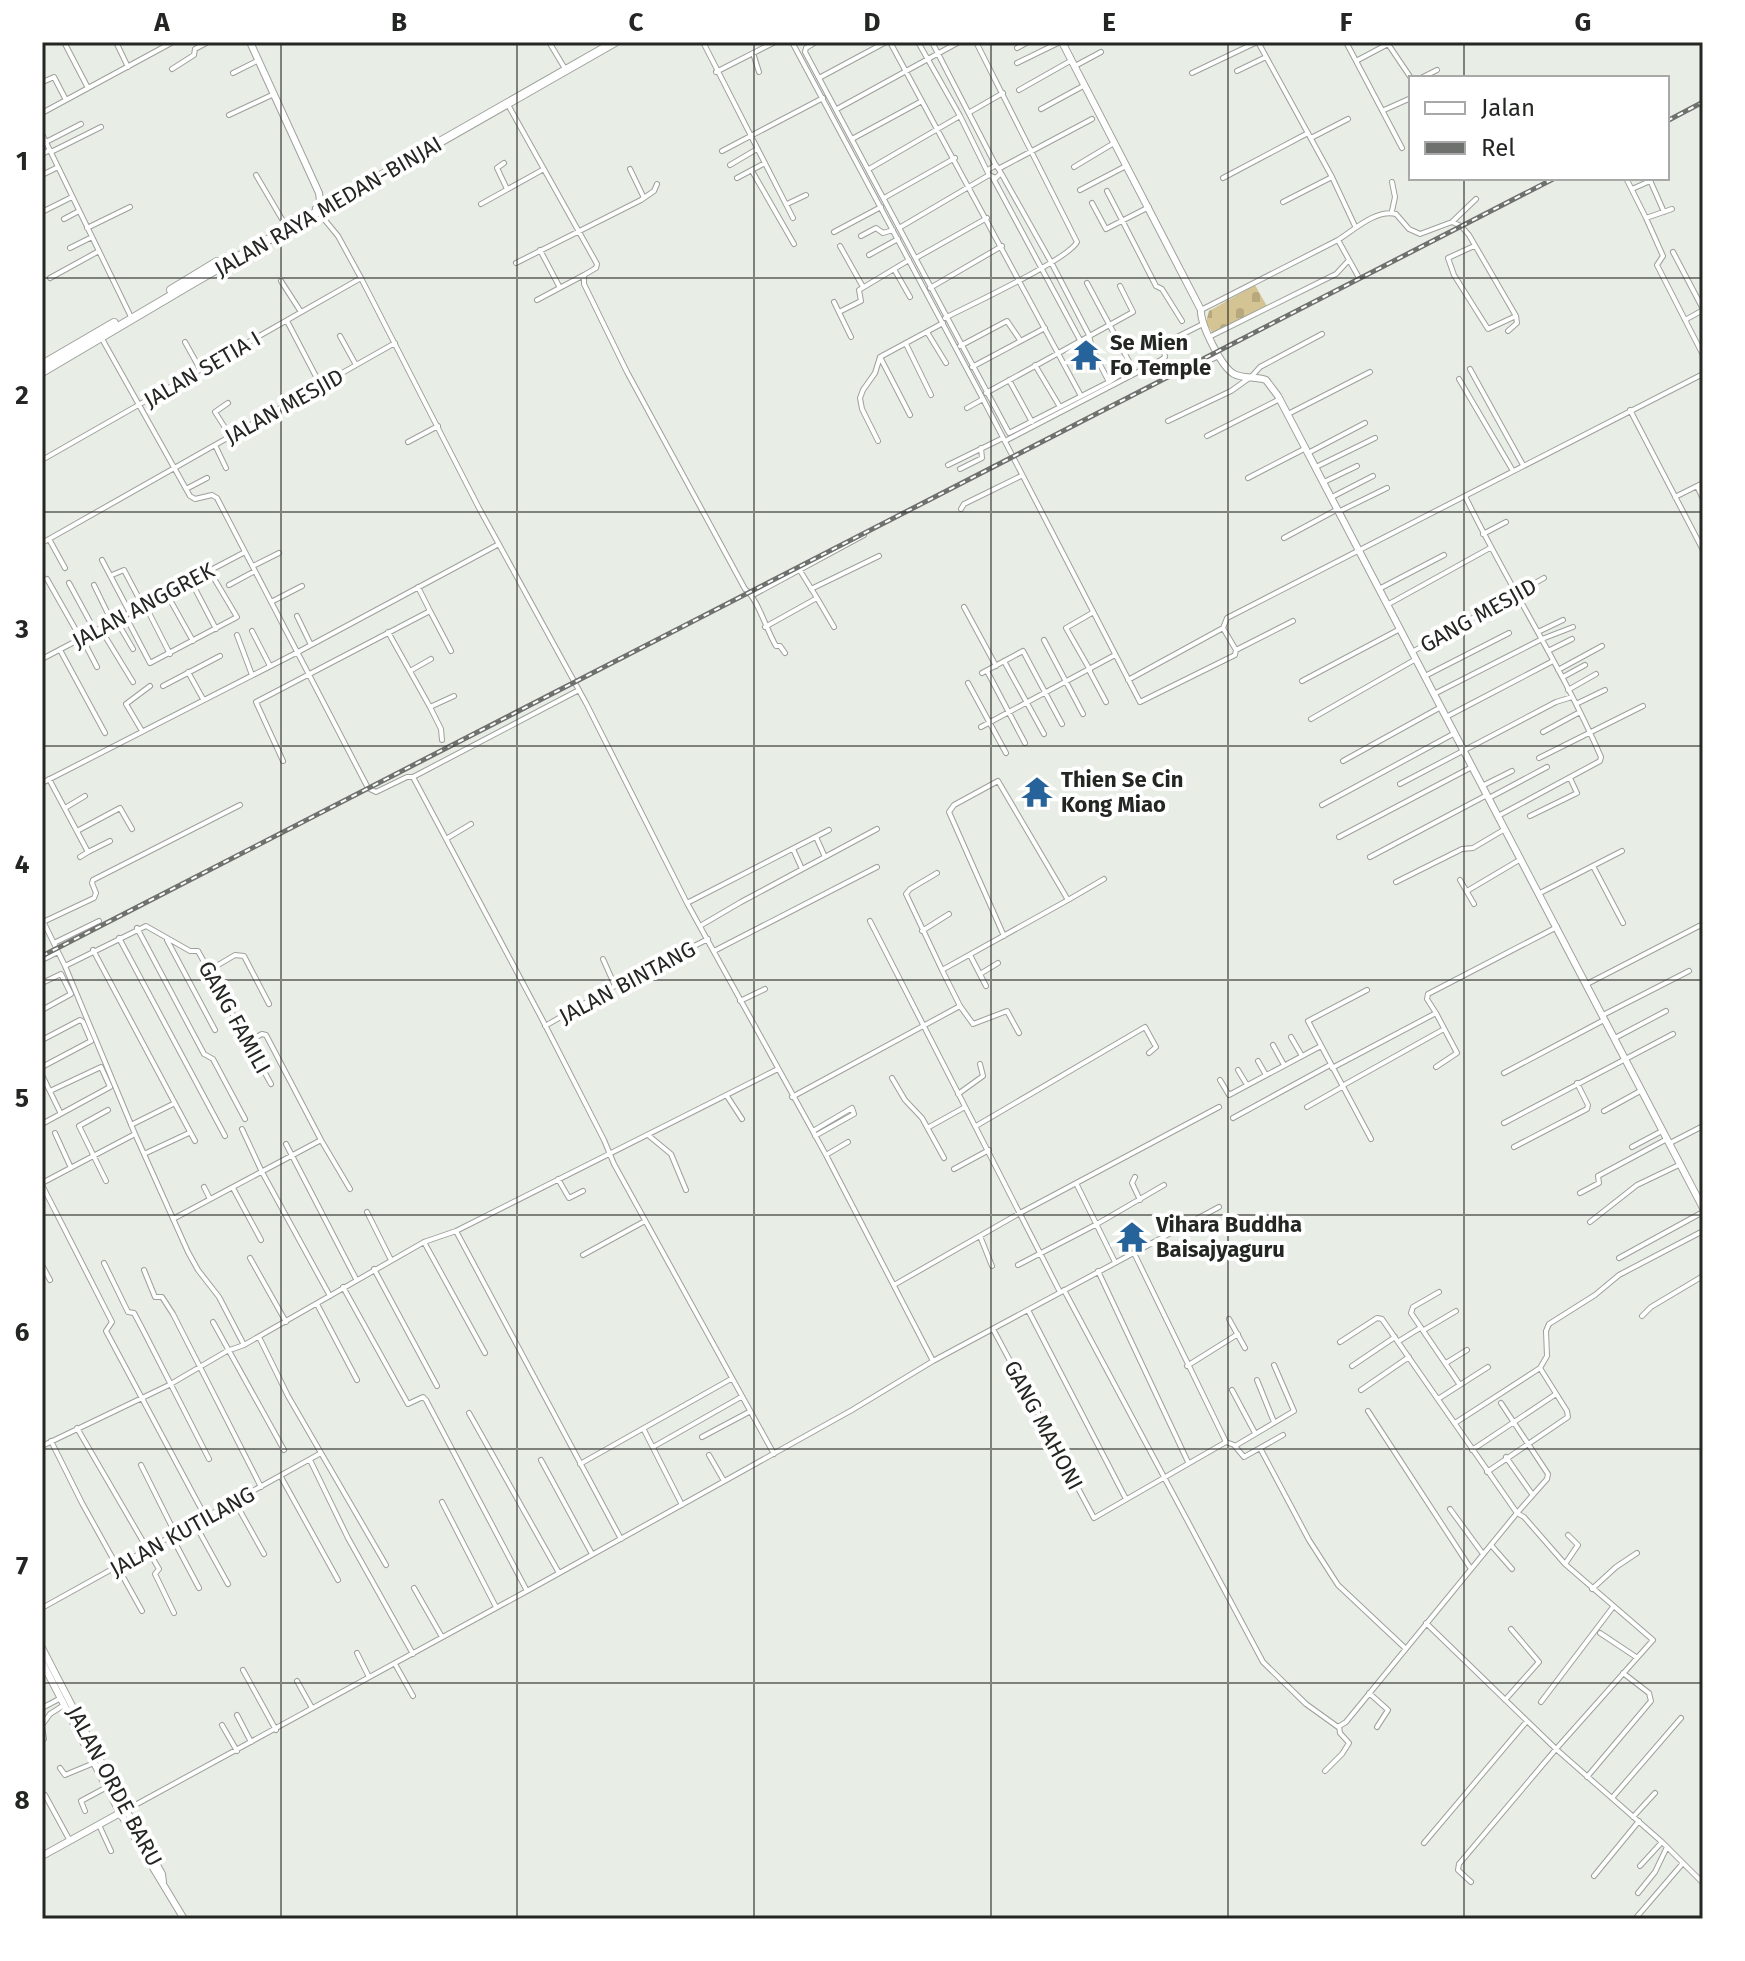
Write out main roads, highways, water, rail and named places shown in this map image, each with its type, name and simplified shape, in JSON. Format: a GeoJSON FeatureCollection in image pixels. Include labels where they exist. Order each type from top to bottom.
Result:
{"type":"FeatureCollection","features":[{"type":"Feature","properties":{"kind":"highway","name":"JALAN RAYA MEDAN-BINJAI"},"geometry":{"type":"LineString","coordinates":[[42,365],[607,42]]}},
{"type":"Feature","properties":{"kind":"highway","name":"JALAN RAYA MEDAN-BINJAI"},"geometry":{"type":"LineString","coordinates":[[42,372],[203,270],[615,42]]}},
{"type":"Feature","properties":{"kind":"main road"},"geometry":{"type":"LineString","coordinates":[[250,42],[319,193],[322,206]]}},
{"type":"Feature","properties":{"kind":"main road"},"geometry":{"type":"LineString","coordinates":[[1061,42],[1149,206],[1201,310],[1203,324],[1219,356],[1233,374],[1266,380],[1280,399],[1703,1210]]}},
{"type":"Feature","properties":{"kind":"main road","name":"JALAN ORDE BARU"},"geometry":{"type":"LineString","coordinates":[[42,1648],[123,1812],[184,1919]]}},
{"type":"Feature","properties":{"kind":"main road","name":"JALAN ORDE BARU"},"geometry":{"type":"LineString","coordinates":[[42,1662],[123,1812]]}},
{"type":"Feature","properties":{"kind":"main road"},"geometry":{"type":"LineString","coordinates":[[42,1856],[123,1812]]}},
{"type":"Feature","properties":{"kind":"railway"},"geometry":{"type":"LineString","coordinates":[[1669,120],[1703,102]]}},
{"type":"Feature","properties":{"kind":"railway"},"geometry":{"type":"LineString","coordinates":[[42,956],[1551,180]]}},
{"type":"Feature","properties":{"kind":"place","name":"Se Mien Fo Temple"},"geometry":{"type":"Point","coordinates":[1086,355]}},
{"type":"Feature","properties":{"kind":"place","name":"Thien Se Cin Kong Miao"},"geometry":{"type":"Point","coordinates":[1037,792]}},
{"type":"Feature","properties":{"kind":"place","name":"Vihara Buddha Baisajyaguru"},"geometry":{"type":"Point","coordinates":[1132,1237]}}]}
